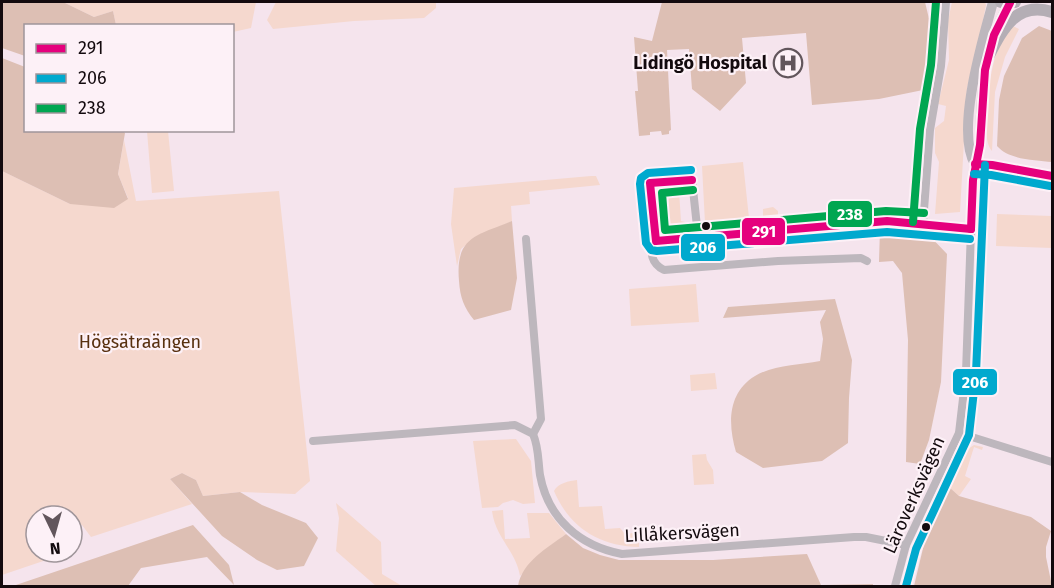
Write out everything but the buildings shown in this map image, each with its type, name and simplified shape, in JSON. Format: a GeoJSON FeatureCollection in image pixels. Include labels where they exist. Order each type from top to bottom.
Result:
{"type":"FeatureCollection","features":[{"type":"Feature","properties":{"kind":"main road"},"geometry":{"type":"LineString","coordinates":[[1047,2],[1053,4]]}},
{"type":"Feature","properties":{"kind":"main road"},"geometry":{"type":"LineString","coordinates":[[987,59],[1009,20],[1016,13],[1038,7],[1053,12]]}},
{"type":"Feature","properties":{"kind":"street"},"geometry":{"type":"LineString","coordinates":[[923,223],[930,130],[941,66],[946,2]]}},
{"type":"Feature","properties":{"kind":"street","name":"Läroverksvägen"},"geometry":{"type":"LineString","coordinates":[[975,164],[968,145],[972,87],[993,2]]}},
{"type":"Feature","properties":{"kind":"street","name":"Läroverksvägen"},"geometry":{"type":"LineString","coordinates":[[895,586],[906,545],[959,433],[966,363],[971,229],[982,88],[987,59],[999,19],[1009,2]]}},
{"type":"Feature","properties":{"kind":"street"},"geometry":{"type":"LineString","coordinates":[[975,164],[1053,176]]}},
{"type":"Feature","properties":{"kind":"street"},"geometry":{"type":"LineString","coordinates":[[698,236],[692,180],[650,183],[656,241],[652,247],[651,256],[657,267],[664,270],[778,261],[861,258],[867,261]]}},
{"type":"Feature","properties":{"kind":"street"},"geometry":{"type":"LineString","coordinates":[[656,241],[887,220],[971,229]]}},
{"type":"Feature","properties":{"kind":"street","name":"Lillåkersvägen"},"geometry":{"type":"LineString","coordinates":[[526,239],[541,419],[533,434],[538,446],[540,475],[550,505],[573,533],[602,550],[622,554],[854,537],[866,537],[906,545]]}},
{"type":"Feature","properties":{"kind":"street"},"geometry":{"type":"LineString","coordinates":[[313,441],[515,425],[533,434]]}},
{"type":"Feature","properties":{"kind":"street"},"geometry":{"type":"LineString","coordinates":[[959,433],[1053,462]]}},
{"type":"Feature","properties":{"kind":"green space"},"geometry":{"type":"Polygon","coordinates":[[[63,2],[256,2],[251,28],[234,32],[234,24],[116,24],[113,11],[94,17],[63,2]]]}},
{"type":"Feature","properties":{"kind":"green space"},"geometry":{"type":"Polygon","coordinates":[[[276,2],[436,2],[436,8],[424,18],[354,21],[273,29],[267,20],[276,2]]]}},
{"type":"Feature","properties":{"kind":"green space"},"geometry":{"type":"Polygon","coordinates":[[[952,2],[985,2],[986,5],[967,88],[960,212],[935,214],[939,162],[935,153],[935,128],[944,121],[946,106],[938,104],[949,60],[948,21],[952,2]]]}},
{"type":"Feature","properties":{"kind":"green space"},"geometry":{"type":"Polygon","coordinates":[[[1011,25],[1019,29],[1005,57],[995,92],[992,151],[986,131],[987,100],[996,54],[1011,25]]]}},
{"type":"Feature","properties":{"kind":"green space"},"geometry":{"type":"Polygon","coordinates":[[[147,132],[168,132],[174,191],[152,193],[147,132]]]}},
{"type":"Feature","properties":{"kind":"green space","name":"Högsätraängen"},"geometry":{"type":"Polygon","coordinates":[[[124,140],[136,201],[279,191],[310,481],[295,494],[240,492],[203,496],[196,480],[182,473],[170,479],[192,504],[91,537],[84,528],[84,504],[24,504],[24,564],[34,564],[2,575],[2,171],[70,204],[128,198],[118,174],[124,140]]]}},
{"type":"Feature","properties":{"kind":"green space"},"geometry":{"type":"Polygon","coordinates":[[[743,162],[749,218],[763,217],[763,209],[773,207],[778,211],[778,221],[712,227],[705,223],[702,166],[743,162]]]}},
{"type":"Feature","properties":{"kind":"green space"},"geometry":{"type":"Polygon","coordinates":[[[596,176],[600,185],[529,192],[530,204],[511,206],[512,221],[474,238],[461,249],[457,266],[451,224],[454,188],[596,176]]]}},
{"type":"Feature","properties":{"kind":"green space"},"geometry":{"type":"Polygon","coordinates":[[[680,187],[685,192],[679,191],[681,221],[689,223],[682,230],[667,231],[661,226],[668,227],[666,197],[659,193],[665,188],[680,187]]]}},
{"type":"Feature","properties":{"kind":"green space"},"geometry":{"type":"Polygon","coordinates":[[[997,214],[1052,216],[1052,248],[996,246],[997,214]]]}},
{"type":"Feature","properties":{"kind":"green space"},"geometry":{"type":"Polygon","coordinates":[[[696,284],[699,322],[631,326],[629,289],[696,284]]]}},
{"type":"Feature","properties":{"kind":"green space"},"geometry":{"type":"Polygon","coordinates":[[[715,373],[717,389],[691,391],[690,375],[715,373]]]}},
{"type":"Feature","properties":{"kind":"green space"},"geometry":{"type":"Polygon","coordinates":[[[516,439],[531,461],[535,503],[523,504],[513,500],[498,507],[482,508],[473,441],[516,439]]]}},
{"type":"Feature","properties":{"kind":"green space"},"geometry":{"type":"Polygon","coordinates":[[[974,445],[983,447],[982,450],[974,447],[965,476],[971,479],[959,496],[948,486],[965,451],[974,445]]]}},
{"type":"Feature","properties":{"kind":"green space"},"geometry":{"type":"Polygon","coordinates":[[[706,454],[713,470],[714,484],[694,485],[692,455],[706,454]]]}},
{"type":"Feature","properties":{"kind":"green space"},"geometry":{"type":"Polygon","coordinates":[[[577,480],[579,507],[602,506],[605,529],[620,528],[625,534],[634,533],[639,538],[639,547],[599,539],[577,525],[568,515],[554,491],[561,484],[577,480]]]}},
{"type":"Feature","properties":{"kind":"green space"},"geometry":{"type":"Polygon","coordinates":[[[336,503],[381,542],[382,574],[402,586],[376,586],[336,551],[339,518],[336,503]]]}},
{"type":"Feature","properties":{"kind":"green space"},"geometry":{"type":"Polygon","coordinates":[[[503,510],[505,539],[530,538],[527,513],[549,513],[566,534],[540,554],[520,576],[518,567],[494,520],[492,511],[503,510]]]}},
{"type":"Feature","properties":{"kind":"shaded area"},"geometry":{"type":"Polygon","coordinates":[[[2,2],[63,2],[94,17],[113,11],[116,24],[24,24],[24,56],[2,48],[2,2]]]}},
{"type":"Feature","properties":{"kind":"shaded area"},"geometry":{"type":"Polygon","coordinates":[[[662,2],[925,2],[935,44],[934,68],[929,84],[923,90],[879,99],[812,105],[806,33],[742,38],[746,83],[720,111],[692,89],[689,49],[667,50],[671,130],[669,134],[662,135],[661,131],[639,136],[634,37],[652,41],[662,2]]]}},
{"type":"Feature","properties":{"kind":"shaded area"},"geometry":{"type":"Polygon","coordinates":[[[1039,26],[1052,31],[1052,162],[1015,157],[997,146],[999,100],[1004,76],[1022,38],[1039,26]]]}},
{"type":"Feature","properties":{"kind":"shaded area"},"geometry":{"type":"Polygon","coordinates":[[[2,58],[24,67],[24,132],[125,133],[118,174],[128,199],[114,208],[70,204],[2,171],[2,58]]]}},
{"type":"Feature","properties":{"kind":"shaded area"},"geometry":{"type":"Polygon","coordinates":[[[512,221],[517,278],[511,310],[474,320],[465,307],[460,292],[461,255],[471,240],[512,221]]]}},
{"type":"Feature","properties":{"kind":"shaded area"},"geometry":{"type":"Polygon","coordinates":[[[880,229],[927,233],[947,254],[941,382],[929,440],[920,464],[906,462],[908,340],[902,273],[893,261],[879,262],[880,229]]]}},
{"type":"Feature","properties":{"kind":"shaded area"},"geometry":{"type":"Polygon","coordinates":[[[835,299],[852,360],[848,443],[822,461],[763,468],[736,452],[731,421],[735,400],[746,383],[762,372],[778,367],[820,361],[823,339],[820,322],[826,310],[723,318],[728,307],[835,299]]]}},
{"type":"Feature","properties":{"kind":"shaded area"},"geometry":{"type":"Polygon","coordinates":[[[182,473],[196,480],[203,496],[240,492],[262,505],[306,523],[318,538],[304,566],[277,570],[257,560],[222,536],[170,479],[182,473]]]}},
{"type":"Feature","properties":{"kind":"shaded area"},"geometry":{"type":"Polygon","coordinates":[[[948,486],[959,496],[1031,517],[1051,531],[1046,547],[1046,557],[1052,586],[914,586],[925,540],[948,486]]]}},
{"type":"Feature","properties":{"kind":"shaded area"},"geometry":{"type":"Polygon","coordinates":[[[193,525],[229,565],[234,585],[207,557],[141,568],[128,586],[13,586],[78,564],[84,564],[84,562],[193,525]]]}},
{"type":"Feature","properties":{"kind":"shaded area"},"geometry":{"type":"Polygon","coordinates":[[[566,534],[583,548],[619,560],[713,560],[807,554],[821,585],[873,584],[873,586],[518,586],[520,577],[530,563],[566,534]]]}},
{"type":"Feature","properties":{"kind":"transit line","name":"238"},"geometry":{"type":"LineString","coordinates":[[913,222],[920,129],[931,65],[936,2]]}},
{"type":"Feature","properties":{"kind":"transit line","name":"291"},"geometry":{"type":"LineString","coordinates":[[971,229],[973,180],[980,145],[985,70],[994,35],[1010,3]]}},
{"type":"Feature","properties":{"kind":"transit line","name":"291"},"geometry":{"type":"LineString","coordinates":[[975,164],[1052,176]]}},
{"type":"Feature","properties":{"kind":"transit line","name":"206"},"geometry":{"type":"LineString","coordinates":[[906,586],[916,549],[969,435],[976,373],[985,165]]}},
{"type":"Feature","properties":{"kind":"transit line","name":"206"},"geometry":{"type":"LineString","coordinates":[[691,170],[648,173],[641,178],[646,243],[651,250],[887,232],[970,239]]}},
{"type":"Feature","properties":{"kind":"transit line","name":"206"},"geometry":{"type":"LineString","coordinates":[[974,174],[1050,186]]}},
{"type":"Feature","properties":{"kind":"transit line","name":"291"},"geometry":{"type":"LineString","coordinates":[[692,180],[650,183],[656,241],[887,221],[971,229]]}},
{"type":"Feature","properties":{"kind":"transit line","name":"238"},"geometry":{"type":"LineString","coordinates":[[693,190],[662,193],[665,230],[886,211],[924,213]]}},
{"type":"Feature","properties":{"kind":"place","name":"Lidingö Hospital"},"geometry":{"type":"Point","coordinates":[788,63]}}]}
